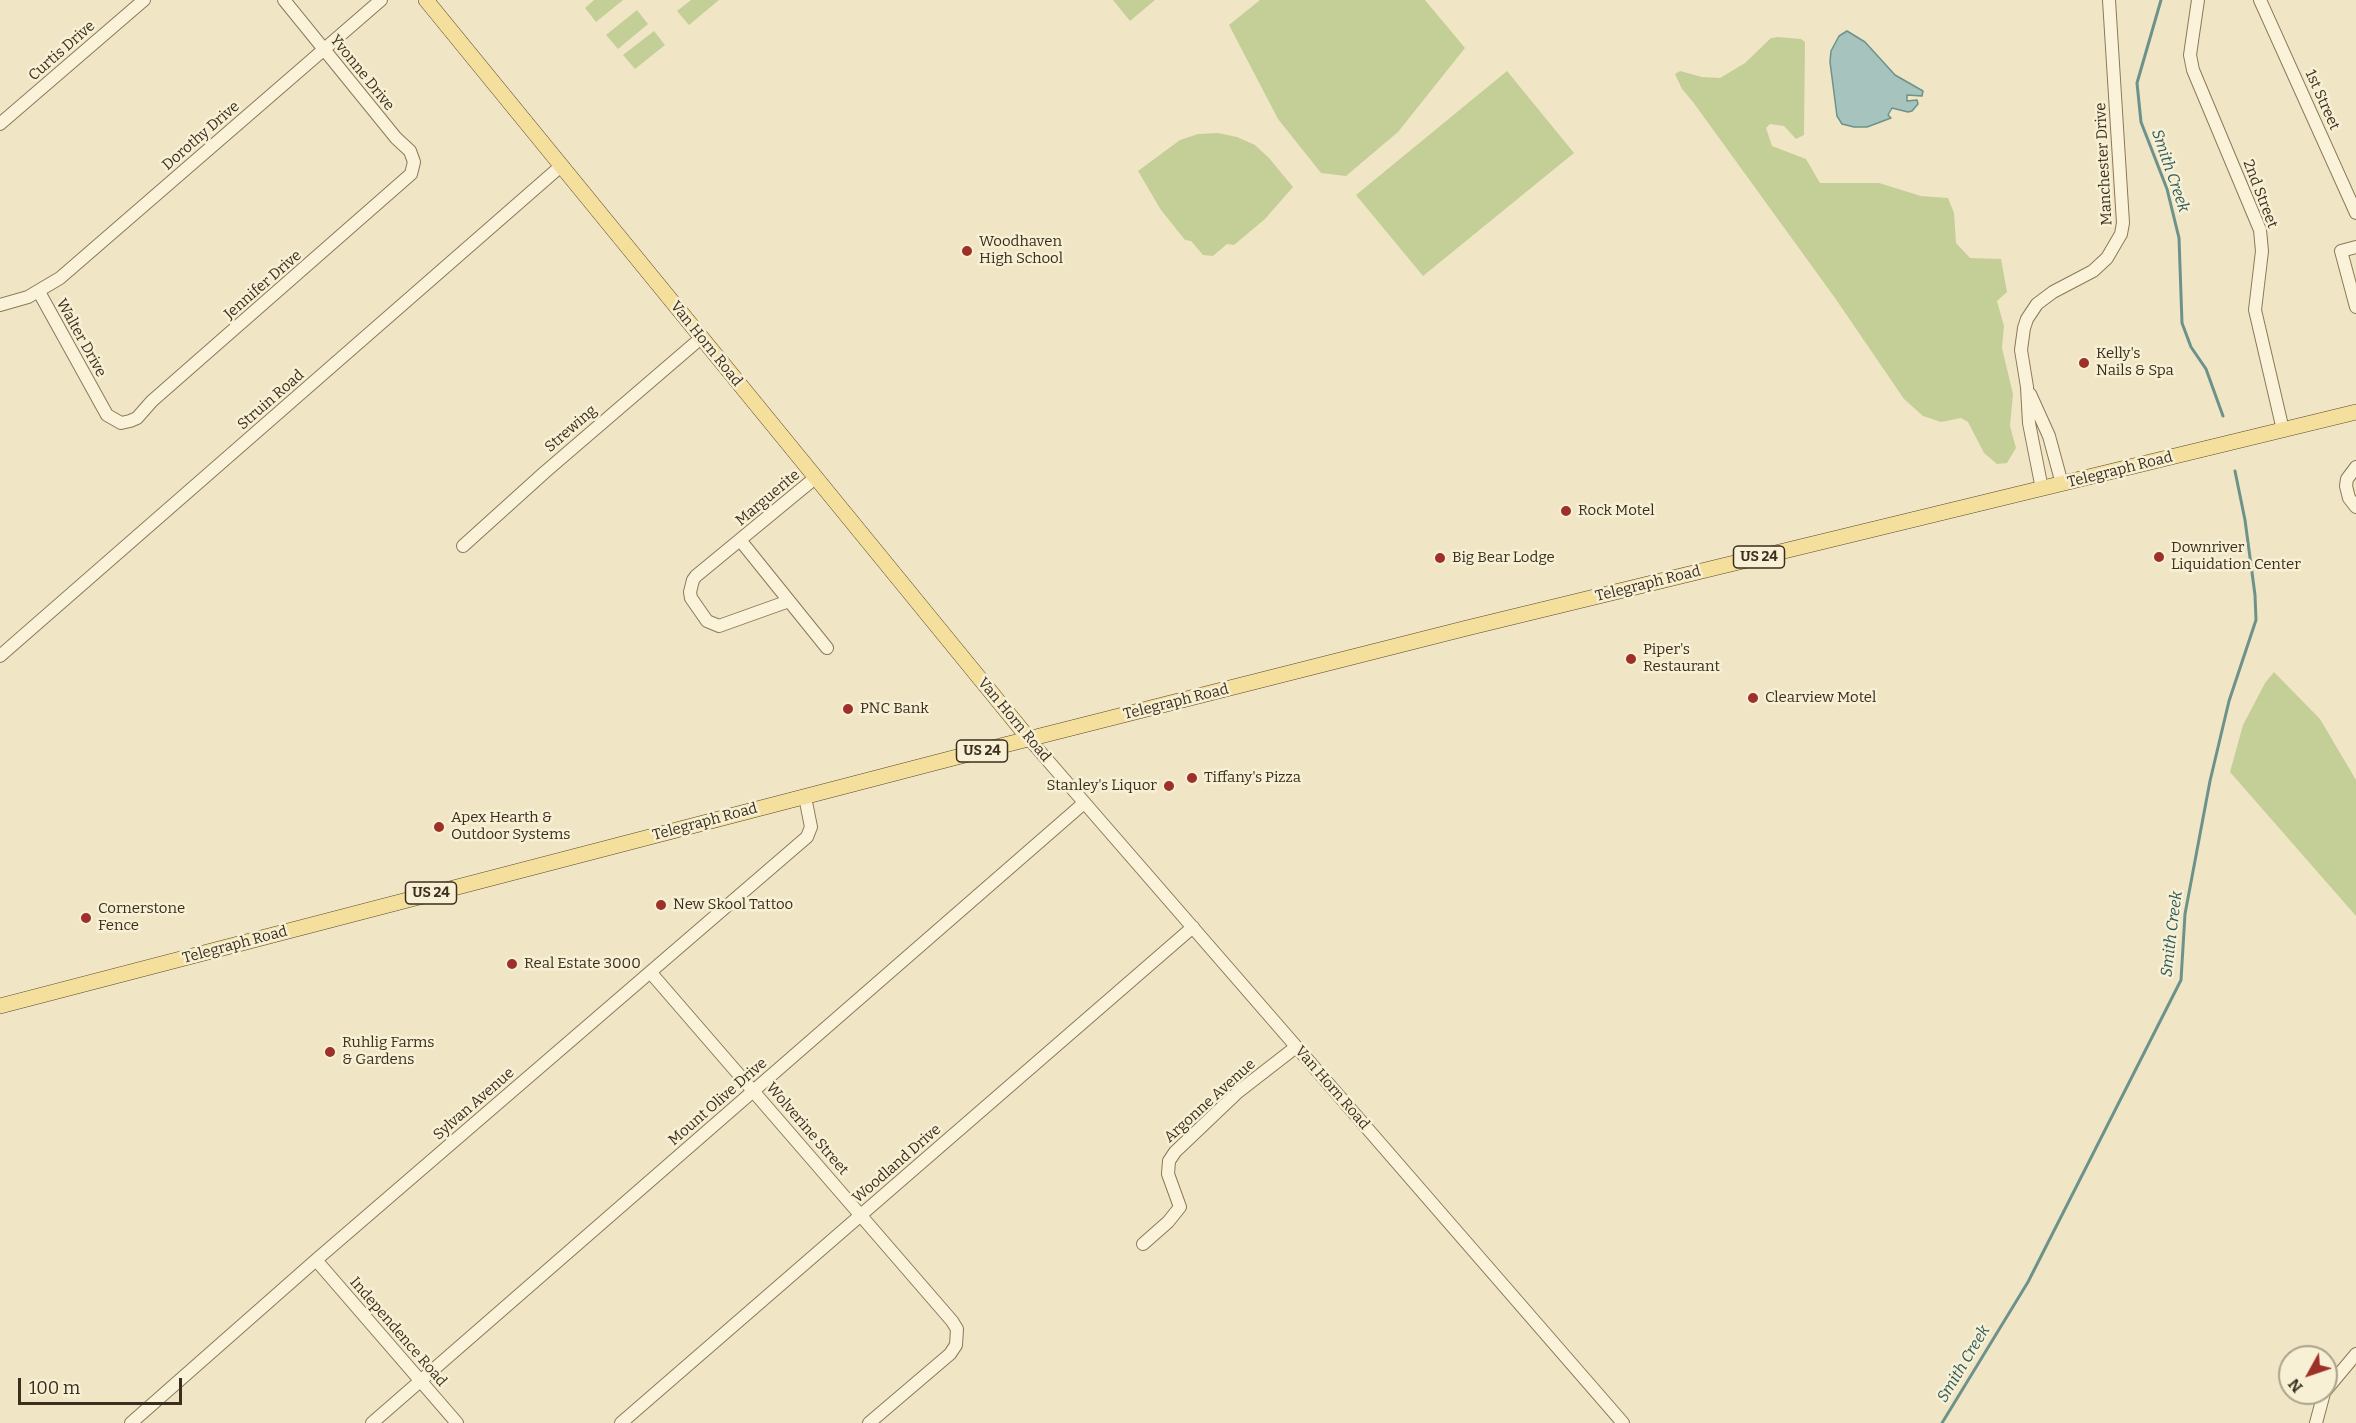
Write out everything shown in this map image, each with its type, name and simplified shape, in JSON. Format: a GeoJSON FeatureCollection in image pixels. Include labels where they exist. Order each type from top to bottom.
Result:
{"type":"FeatureCollection","features":[{"type":"Feature","properties":{"kind":"main road","name":"Van Horn Road"},"geometry":{"type":"LineString","coordinates":[[426,0],[1030,740]]}},
{"type":"Feature","properties":{"kind":"main road","name":"Telegraph Road"},"geometry":{"type":"LineString","coordinates":[[0,1006],[1476,626],[2356,412]]}},
{"type":"Feature","properties":{"kind":"street","name":"Curtis Drive"},"geometry":{"type":"LineString","coordinates":[[0,124],[144,0]]}},
{"type":"Feature","properties":{"kind":"street","name":"Yvonne Drive"},"geometry":{"type":"LineString","coordinates":[[284,0],[396,138],[410,151],[414,166]]}},
{"type":"Feature","properties":{"kind":"street","name":"Dorothy Drive"},"geometry":{"type":"LineString","coordinates":[[39,292],[60,278],[381,0]]}},
{"type":"Feature","properties":{"kind":"street","name":"Manchester Drive"},"geometry":{"type":"LineString","coordinates":[[2042,489],[2028,423],[2027,387],[2021,350],[2027,319],[2037,304],[2100,265],[2112,252],[2121,234],[2124,213],[2109,0]]}},
{"type":"Feature","properties":{"kind":"street","name":"2nd Street"},"geometry":{"type":"LineString","coordinates":[[2198,0],[2190,55],[2193,70],[2260,230],[2262,251],[2255,310],[2283,430]]}},
{"type":"Feature","properties":{"kind":"street","name":"1st Street"},"geometry":{"type":"LineString","coordinates":[[2260,0],[2356,213]]}},
{"type":"Feature","properties":{"kind":"street","name":"Jennifer Drive"},"geometry":{"type":"LineString","coordinates":[[127,422],[136,418],[152,401],[405,181],[414,166]]}},
{"type":"Feature","properties":{"kind":"street","name":"Struin Road"},"geometry":{"type":"LineString","coordinates":[[0,656],[561,166]]}},
{"type":"Feature","properties":{"kind":"street"},"geometry":{"type":"LineString","coordinates":[[2356,247],[2341,251],[2356,307]]}},
{"type":"Feature","properties":{"kind":"street","name":"Walter Drive"},"geometry":{"type":"LineString","coordinates":[[0,305],[39,292],[107,415],[113,420],[127,422]]}},
{"type":"Feature","properties":{"kind":"street","name":"Strewing"},"geometry":{"type":"LineString","coordinates":[[463,546],[544,472],[700,338]]}},
{"type":"Feature","properties":{"kind":"street","name":"Manchester Drive"},"geometry":{"type":"LineString","coordinates":[[2027,387],[2049,436],[2062,484]]}},
{"type":"Feature","properties":{"kind":"street"},"geometry":{"type":"LineString","coordinates":[[2356,467],[2347,479],[2346,486],[2349,498],[2356,507]]}},
{"type":"Feature","properties":{"kind":"street","name":"Marguerite"},"geometry":{"type":"LineString","coordinates":[[789,601],[722,626],[713,625],[707,621],[691,597],[691,585],[696,576],[815,478]]}},
{"type":"Feature","properties":{"kind":"street","name":"Marguerite"},"geometry":{"type":"LineString","coordinates":[[740,540],[827,648]]}},
{"type":"Feature","properties":{"kind":"street","name":"Van Horn Road"},"geometry":{"type":"LineString","coordinates":[[1030,740],[1623,1423]]}},
{"type":"Feature","properties":{"kind":"street","name":"Sylvan Avenue"},"geometry":{"type":"LineString","coordinates":[[131,1423],[316,1260],[807,837],[811,827],[805,797]]}},
{"type":"Feature","properties":{"kind":"street","name":"Mount Olive Drive"},"geometry":{"type":"LineString","coordinates":[[372,1423],[1084,803]]}},
{"type":"Feature","properties":{"kind":"street","name":"Woodland Drive"},"geometry":{"type":"LineString","coordinates":[[621,1423],[1193,927]]}},
{"type":"Feature","properties":{"kind":"street","name":"Wolverine Street"},"geometry":{"type":"LineString","coordinates":[[651,973],[952,1321],[958,1336],[951,1354],[869,1423]]}},
{"type":"Feature","properties":{"kind":"street","name":"Argonne Avenue"},"geometry":{"type":"LineString","coordinates":[[1143,1244],[1180,1208],[1168,1174],[1169,1161],[1175,1152],[1238,1092],[1296,1047]]}},
{"type":"Feature","properties":{"kind":"street","name":"Independence Road"},"geometry":{"type":"LineString","coordinates":[[316,1260],[457,1423]]}},
{"type":"Feature","properties":{"kind":"street"},"geometry":{"type":"LineString","coordinates":[[2338,1376],[2356,1354]]}},
{"type":"Feature","properties":{"kind":"street"},"geometry":{"type":"LineString","coordinates":[[2316,1423],[2321,1405]]}},
{"type":"Feature","properties":{"kind":"green space"},"geometry":{"type":"Polygon","coordinates":[[[594,0],[623,0],[596,22],[585,8],[594,0]]]}},
{"type":"Feature","properties":{"kind":"green space"},"geometry":{"type":"Polygon","coordinates":[[[691,0],[719,0],[689,25],[677,11],[691,0]]]}},
{"type":"Feature","properties":{"kind":"green space"},"geometry":{"type":"Polygon","coordinates":[[[1113,0],[1155,0],[1130,21],[1113,0]]]}},
{"type":"Feature","properties":{"kind":"green space"},"geometry":{"type":"Polygon","coordinates":[[[1260,0],[1425,0],[1465,48],[1398,132],[1346,176],[1321,173],[1278,119],[1229,25],[1260,0]]]}},
{"type":"Feature","properties":{"kind":"green space"},"geometry":{"type":"Polygon","coordinates":[[[637,10],[648,24],[618,49],[606,35],[637,10]]]}},
{"type":"Feature","properties":{"kind":"green space"},"geometry":{"type":"Polygon","coordinates":[[[654,31],[665,45],[635,69],[623,55],[654,31]]]}},
{"type":"Feature","properties":{"kind":"green space"},"geometry":{"type":"Polygon","coordinates":[[[1771,38],[1801,39],[1805,42],[1804,135],[1796,139],[1784,126],[1770,124],[1766,128],[1772,146],[1806,159],[1820,183],[1879,183],[1921,196],[1948,198],[1954,213],[1956,243],[1970,258],[2001,259],[2007,292],[1997,301],[2004,326],[2002,348],[2013,394],[2010,426],[2016,448],[2007,463],[1997,464],[1984,453],[1968,422],[1961,418],[1941,422],[1923,416],[1904,399],[1835,298],[1682,89],[1675,74],[1680,71],[1702,77],[1720,78],[1745,63],[1771,38]]]}},
{"type":"Feature","properties":{"kind":"green space"},"geometry":{"type":"Polygon","coordinates":[[[1507,71],[1574,153],[1423,276],[1356,195],[1507,71]]]}},
{"type":"Feature","properties":{"kind":"green space"},"geometry":{"type":"Polygon","coordinates":[[[1218,133],[1237,137],[1255,145],[1293,187],[1265,219],[1234,245],[1227,244],[1213,256],[1203,255],[1191,241],[1185,240],[1161,210],[1138,171],[1180,140],[1198,134],[1218,133]]]}},
{"type":"Feature","properties":{"kind":"green space"},"geometry":{"type":"Polygon","coordinates":[[[2274,672],[2320,719],[2356,780],[2356,916],[2230,772],[2243,725],[2265,683],[2274,672]]]}},
{"type":"Feature","properties":{"kind":"water"},"geometry":{"type":"Polygon","coordinates":[[[1847,31],[1865,42],[1895,75],[1923,91],[1922,96],[1907,95],[1907,101],[1917,100],[1918,104],[1912,111],[1892,108],[1888,115],[1891,118],[1867,127],[1842,124],[1837,116],[1830,62],[1831,51],[1839,36],[1847,31]]]}},
{"type":"Feature","properties":{"kind":"waterway","name":"Smith Creek"},"geometry":{"type":"LineString","coordinates":[[2161,0],[2137,83],[2141,122],[2167,189],[2179,238],[2182,323],[2191,347],[2206,369],[2223,416]]}},
{"type":"Feature","properties":{"kind":"waterway","name":"Smith Creek"},"geometry":{"type":"LineString","coordinates":[[1942,1423],[2028,1282],[2181,980],[2185,914],[2210,781],[2229,701],[2256,620],[2245,520],[2235,471]]}},
{"type":"Feature","properties":{"kind":"place","name":"Woodhaven High School"},"geometry":{"type":"Point","coordinates":[967,251]}},
{"type":"Feature","properties":{"kind":"place","name":"Kelly's Nails & Spa"},"geometry":{"type":"Point","coordinates":[2084,363]}},
{"type":"Feature","properties":{"kind":"place","name":"Rock Motel"},"geometry":{"type":"Point","coordinates":[1566,511]}},
{"type":"Feature","properties":{"kind":"place","name":"Downriver Liquidation Center"},"geometry":{"type":"Point","coordinates":[2159,557]}},
{"type":"Feature","properties":{"kind":"place","name":"Big Bear Lodge"},"geometry":{"type":"Point","coordinates":[1440,558]}},
{"type":"Feature","properties":{"kind":"place","name":"Piper's Restaurant"},"geometry":{"type":"Point","coordinates":[1631,659]}},
{"type":"Feature","properties":{"kind":"place","name":"Clearview Motel"},"geometry":{"type":"Point","coordinates":[1753,698]}},
{"type":"Feature","properties":{"kind":"place","name":"PNC Bank"},"geometry":{"type":"Point","coordinates":[848,709]}},
{"type":"Feature","properties":{"kind":"place","name":"Tiffany's Pizza"},"geometry":{"type":"Point","coordinates":[1192,778]}},
{"type":"Feature","properties":{"kind":"place","name":"Stanley's Liquor"},"geometry":{"type":"Point","coordinates":[1169,786]}},
{"type":"Feature","properties":{"kind":"place","name":"Apex Hearth & Outdoor Systems"},"geometry":{"type":"Point","coordinates":[439,827]}},
{"type":"Feature","properties":{"kind":"place","name":"New Skool Tattoo"},"geometry":{"type":"Point","coordinates":[661,905]}},
{"type":"Feature","properties":{"kind":"place","name":"Cornerstone Fence"},"geometry":{"type":"Point","coordinates":[86,918]}},
{"type":"Feature","properties":{"kind":"place","name":"Real Estate 3000"},"geometry":{"type":"Point","coordinates":[512,964]}},
{"type":"Feature","properties":{"kind":"place","name":"Ruhlig Farms & Gardens"},"geometry":{"type":"Point","coordinates":[330,1052]}}]}
